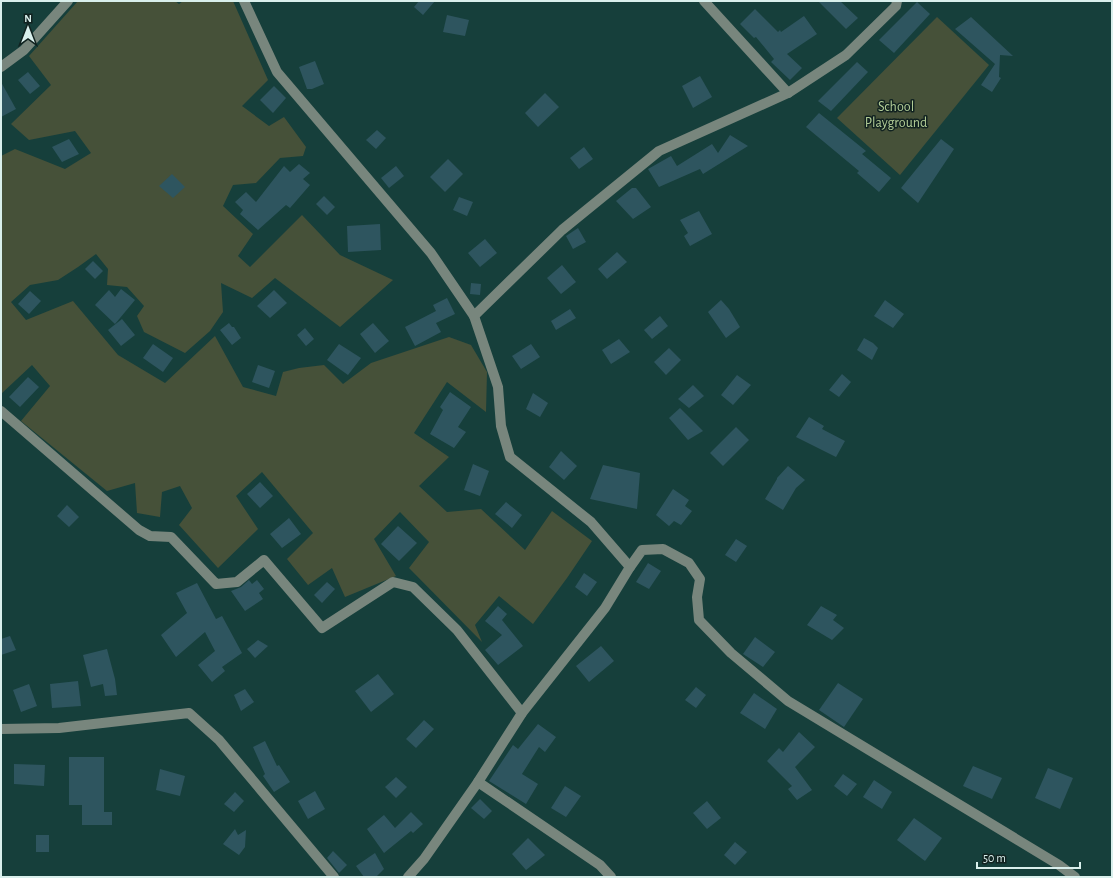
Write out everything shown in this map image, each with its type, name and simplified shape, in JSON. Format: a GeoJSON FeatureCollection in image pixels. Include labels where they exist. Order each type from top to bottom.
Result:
{"type":"FeatureCollection","features":[{"type":"Feature","properties":{"kind":"street"},"geometry":{"type":"LineString","coordinates":[[1,67],[24,50],[68,1]]}},
{"type":"Feature","properties":{"kind":"street"},"geometry":{"type":"LineString","coordinates":[[244,1],[277,72],[431,253],[474,316],[498,388],[501,426],[510,457],[591,522],[630,567]]}},
{"type":"Feature","properties":{"kind":"street"},"geometry":{"type":"LineString","coordinates":[[704,1],[788,94]]}},
{"type":"Feature","properties":{"kind":"street"},"geometry":{"type":"LineString","coordinates":[[474,316],[562,230],[659,151],[788,94],[846,55],[896,6],[897,1]]}},
{"type":"Feature","properties":{"kind":"street"},"geometry":{"type":"LineString","coordinates":[[1,411],[139,530],[150,536],[171,537],[216,584],[237,582],[264,560],[322,628],[393,582],[413,587],[456,630],[522,713]]}},
{"type":"Feature","properties":{"kind":"street"},"geometry":{"type":"LineString","coordinates":[[408,877],[424,859],[478,782],[522,713],[605,608],[642,550],[663,549],[689,564],[700,579],[697,597],[699,620],[731,653],[788,701],[1052,861],[1075,877]]}},
{"type":"Feature","properties":{"kind":"street"},"geometry":{"type":"LineString","coordinates":[[1,729],[59,728],[189,713],[219,740],[334,877]]}},
{"type":"Feature","properties":{"kind":"street"},"geometry":{"type":"LineString","coordinates":[[478,782],[600,865],[611,877]]}},
{"type":"Feature","properties":{"kind":"green space"},"geometry":{"type":"Polygon","coordinates":[[[78,1],[175,1],[179,4],[183,1],[233,1],[268,80],[242,106],[269,126],[284,117],[306,147],[303,156],[280,158],[256,183],[233,185],[223,206],[253,234],[238,256],[250,267],[302,215],[340,255],[393,280],[340,327],[275,278],[252,298],[221,283],[223,312],[210,331],[185,353],[144,332],[137,316],[144,306],[127,287],[107,285],[108,269],[96,254],[58,280],[30,285],[11,302],[26,320],[73,301],[118,355],[165,383],[215,336],[243,387],[276,396],[283,372],[299,368],[324,365],[343,384],[371,363],[449,337],[471,345],[487,372],[486,412],[447,382],[414,433],[449,457],[419,486],[447,512],[481,509],[525,550],[552,511],[592,541],[533,624],[499,596],[475,625],[482,642],[409,568],[429,542],[400,512],[374,539],[396,576],[345,597],[332,568],[308,585],[287,559],[313,533],[262,472],[236,496],[258,529],[218,568],[179,525],[192,508],[180,486],[162,492],[160,517],[137,513],[135,483],[107,491],[21,421],[50,386],[32,365],[1,394],[1,156],[15,149],[65,169],[91,153],[75,131],[29,140],[11,124],[51,85],[29,56],[78,1]]]}},
{"type":"Feature","properties":{"kind":"green space","name":"School Playground"},"geometry":{"type":"Polygon","coordinates":[[[937,17],[989,65],[900,175],[837,118],[937,17]]]}},
{"type":"Feature","properties":{"kind":"building"},"geometry":{"type":"Polygon","coordinates":[[[419,1],[435,1],[423,15],[414,7],[419,1]]]}},
{"type":"Feature","properties":{"kind":"building"},"geometry":{"type":"Polygon","coordinates":[[[818,1],[840,1],[858,18],[846,29],[818,1]]]}},
{"type":"Feature","properties":{"kind":"building"},"geometry":{"type":"Polygon","coordinates":[[[917,2],[930,14],[894,53],[879,40],[917,2]]]}},
{"type":"Feature","properties":{"kind":"building"},"geometry":{"type":"Polygon","coordinates":[[[755,9],[778,32],[780,30],[781,32],[804,16],[817,34],[787,54],[802,68],[790,80],[771,62],[774,59],[756,37],[754,38],[740,24],[755,9]]]}},
{"type":"Feature","properties":{"kind":"building"},"geometry":{"type":"Polygon","coordinates":[[[447,15],[469,20],[465,36],[443,32],[447,15]]]}},
{"type":"Feature","properties":{"kind":"building"},"geometry":{"type":"Polygon","coordinates":[[[971,17],[1013,56],[1000,55],[999,77],[1001,78],[992,92],[981,85],[995,64],[955,29],[971,17]]]}},
{"type":"Feature","properties":{"kind":"building"},"geometry":{"type":"Polygon","coordinates":[[[315,61],[324,84],[312,89],[307,89],[299,67],[315,61]]]}},
{"type":"Feature","properties":{"kind":"building"},"geometry":{"type":"Polygon","coordinates":[[[857,62],[868,72],[831,111],[818,101],[857,62]]]}},
{"type":"Feature","properties":{"kind":"building"},"geometry":{"type":"Polygon","coordinates":[[[28,72],[40,86],[30,94],[18,80],[28,72]]]}},
{"type":"Feature","properties":{"kind":"building"},"geometry":{"type":"Polygon","coordinates":[[[700,76],[712,97],[693,108],[682,86],[700,76]]]}},
{"type":"Feature","properties":{"kind":"building"},"geometry":{"type":"Polygon","coordinates":[[[1,82],[16,109],[1,117],[1,82]]]}},
{"type":"Feature","properties":{"kind":"building"},"geometry":{"type":"Polygon","coordinates":[[[274,86],[286,98],[273,113],[260,100],[274,86]]]}},
{"type":"Feature","properties":{"kind":"building"},"geometry":{"type":"Polygon","coordinates":[[[545,93],[559,107],[538,127],[525,113],[545,93]]]}},
{"type":"Feature","properties":{"kind":"building"},"geometry":{"type":"Polygon","coordinates":[[[819,113],[866,151],[862,154],[891,178],[879,192],[857,173],[859,171],[806,127],[819,113]]]}},
{"type":"Feature","properties":{"kind":"building"},"geometry":{"type":"Polygon","coordinates":[[[377,130],[386,138],[376,149],[366,140],[377,130]]]}},
{"type":"Feature","properties":{"kind":"building"},"geometry":{"type":"Polygon","coordinates":[[[730,135],[748,146],[703,174],[700,169],[659,187],[648,169],[671,156],[677,166],[712,144],[718,153],[730,135]]]}},
{"type":"Feature","properties":{"kind":"building"},"geometry":{"type":"Polygon","coordinates":[[[69,139],[79,154],[62,162],[52,147],[69,139]]]}},
{"type":"Feature","properties":{"kind":"building"},"geometry":{"type":"Polygon","coordinates":[[[941,139],[954,149],[918,203],[901,188],[941,139]]]}},
{"type":"Feature","properties":{"kind":"building"},"geometry":{"type":"Polygon","coordinates":[[[584,147],[593,159],[579,169],[570,158],[584,147]]]}},
{"type":"Feature","properties":{"kind":"building"},"geometry":{"type":"Polygon","coordinates":[[[448,159],[463,174],[445,192],[430,177],[448,159]]]}},
{"type":"Feature","properties":{"kind":"building"},"geometry":{"type":"Polygon","coordinates":[[[299,164],[310,173],[303,179],[310,185],[290,208],[286,205],[258,230],[240,214],[243,210],[235,202],[246,192],[256,202],[284,166],[290,172],[299,164]]]}},
{"type":"Feature","properties":{"kind":"building"},"geometry":{"type":"Polygon","coordinates":[[[396,166],[404,176],[389,188],[381,178],[396,166]]]}},
{"type":"Feature","properties":{"kind":"building"},"geometry":{"type":"Polygon","coordinates":[[[172,174],[185,187],[173,198],[159,186],[172,174]]]}},
{"type":"Feature","properties":{"kind":"building"},"geometry":{"type":"Polygon","coordinates":[[[632,188],[636,188],[651,207],[633,219],[616,201],[632,188]]]}},
{"type":"Feature","properties":{"kind":"building"},"geometry":{"type":"Polygon","coordinates":[[[324,196],[335,207],[327,215],[316,204],[324,196]]]}},
{"type":"Feature","properties":{"kind":"building"},"geometry":{"type":"Polygon","coordinates":[[[459,197],[473,202],[467,216],[453,210],[459,197]]]}},
{"type":"Feature","properties":{"kind":"building"},"geometry":{"type":"Polygon","coordinates":[[[699,211],[712,234],[690,246],[684,236],[688,233],[680,220],[699,211]]]}},
{"type":"Feature","properties":{"kind":"building"},"geometry":{"type":"Polygon","coordinates":[[[380,224],[381,250],[348,252],[347,226],[380,224]]]}},
{"type":"Feature","properties":{"kind":"building"},"geometry":{"type":"Polygon","coordinates":[[[578,228],[586,242],[573,249],[566,236],[578,228]]]}},
{"type":"Feature","properties":{"kind":"building"},"geometry":{"type":"Polygon","coordinates":[[[485,239],[497,253],[480,267],[468,253],[485,239]]]}},
{"type":"Feature","properties":{"kind":"building"},"geometry":{"type":"Polygon","coordinates":[[[617,252],[627,262],[607,279],[598,269],[617,252]]]}},
{"type":"Feature","properties":{"kind":"building"},"geometry":{"type":"Polygon","coordinates":[[[93,261],[103,271],[95,279],[85,269],[93,261]]]}},
{"type":"Feature","properties":{"kind":"building"},"geometry":{"type":"Polygon","coordinates":[[[562,265],[576,282],[561,294],[547,278],[562,265]]]}},
{"type":"Feature","properties":{"kind":"building"},"geometry":{"type":"Polygon","coordinates":[[[471,283],[481,284],[480,295],[470,294],[471,283]]]}},
{"type":"Feature","properties":{"kind":"building"},"geometry":{"type":"Polygon","coordinates":[[[121,289],[135,300],[115,324],[95,305],[109,290],[115,297],[121,289]]]}},
{"type":"Feature","properties":{"kind":"building"},"geometry":{"type":"Polygon","coordinates":[[[274,290],[287,303],[270,318],[257,306],[274,290]]]}},
{"type":"Feature","properties":{"kind":"building"},"geometry":{"type":"Polygon","coordinates":[[[30,291],[41,301],[29,314],[18,304],[30,291]]]}},
{"type":"Feature","properties":{"kind":"building"},"geometry":{"type":"Polygon","coordinates":[[[447,298],[455,314],[436,323],[441,332],[415,346],[405,327],[436,311],[433,305],[447,298]]]}},
{"type":"Feature","properties":{"kind":"building"},"geometry":{"type":"Polygon","coordinates":[[[721,300],[729,309],[740,327],[726,338],[708,312],[721,300]]]}},
{"type":"Feature","properties":{"kind":"building"},"geometry":{"type":"Polygon","coordinates":[[[885,300],[904,314],[893,328],[874,316],[885,300]]]}},
{"type":"Feature","properties":{"kind":"building"},"geometry":{"type":"Polygon","coordinates":[[[570,309],[576,318],[556,330],[551,321],[570,309]]]}},
{"type":"Feature","properties":{"kind":"building"},"geometry":{"type":"Polygon","coordinates":[[[660,316],[668,326],[652,339],[644,330],[660,316]]]}},
{"type":"Feature","properties":{"kind":"building"},"geometry":{"type":"Polygon","coordinates":[[[122,319],[135,335],[121,346],[108,330],[122,319]]]}},
{"type":"Feature","properties":{"kind":"building"},"geometry":{"type":"Polygon","coordinates":[[[229,323],[232,327],[234,327],[241,338],[232,345],[220,330],[229,323]]]}},
{"type":"Feature","properties":{"kind":"building"},"geometry":{"type":"Polygon","coordinates":[[[373,323],[389,341],[375,353],[360,334],[373,323]]]}},
{"type":"Feature","properties":{"kind":"building"},"geometry":{"type":"Polygon","coordinates":[[[305,328],[314,339],[306,346],[297,335],[305,328]]]}},
{"type":"Feature","properties":{"kind":"building"},"geometry":{"type":"Polygon","coordinates":[[[864,338],[878,348],[872,360],[857,350],[864,338]]]}},
{"type":"Feature","properties":{"kind":"building"},"geometry":{"type":"Polygon","coordinates":[[[619,339],[630,352],[611,364],[602,350],[619,339]]]}},
{"type":"Feature","properties":{"kind":"building"},"geometry":{"type":"Polygon","coordinates":[[[153,344],[173,358],[163,372],[143,358],[153,344]]]}},
{"type":"Feature","properties":{"kind":"building"},"geometry":{"type":"Polygon","coordinates":[[[339,344],[361,358],[348,375],[327,360],[339,344]]]}},
{"type":"Feature","properties":{"kind":"building"},"geometry":{"type":"Polygon","coordinates":[[[531,344],[540,357],[521,369],[512,356],[531,344]]]}},
{"type":"Feature","properties":{"kind":"building"},"geometry":{"type":"Polygon","coordinates":[[[669,348],[681,360],[666,375],[654,362],[669,348]]]}},
{"type":"Feature","properties":{"kind":"building"},"geometry":{"type":"Polygon","coordinates":[[[258,365],[275,371],[269,388],[252,382],[258,365]]]}},
{"type":"Feature","properties":{"kind":"building"},"geometry":{"type":"Polygon","coordinates":[[[842,374],[851,382],[839,397],[829,390],[842,374]]]}},
{"type":"Feature","properties":{"kind":"building"},"geometry":{"type":"Polygon","coordinates":[[[737,375],[751,385],[733,405],[721,395],[737,375]]]}},
{"type":"Feature","properties":{"kind":"building"},"geometry":{"type":"Polygon","coordinates":[[[28,377],[39,387],[20,407],[9,397],[28,377]]]}},
{"type":"Feature","properties":{"kind":"building"},"geometry":{"type":"Polygon","coordinates":[[[693,385],[704,396],[689,408],[678,399],[693,385]]]}},
{"type":"Feature","properties":{"kind":"building"},"geometry":{"type":"Polygon","coordinates":[[[450,392],[471,407],[458,427],[466,432],[454,448],[430,434],[443,410],[440,407],[450,392]]]}},
{"type":"Feature","properties":{"kind":"building"},"geometry":{"type":"Polygon","coordinates":[[[533,393],[548,403],[540,417],[526,409],[533,393]]]}},
{"type":"Feature","properties":{"kind":"building"},"geometry":{"type":"Polygon","coordinates":[[[680,408],[703,431],[688,440],[669,418],[680,408]]]}},
{"type":"Feature","properties":{"kind":"building"},"geometry":{"type":"Polygon","coordinates":[[[809,417],[824,426],[822,429],[845,441],[836,457],[796,437],[809,417]]]}},
{"type":"Feature","properties":{"kind":"building"},"geometry":{"type":"Polygon","coordinates":[[[736,427],[749,440],[723,466],[710,453],[736,427]]]}},
{"type":"Feature","properties":{"kind":"building"},"geometry":{"type":"Polygon","coordinates":[[[561,451],[577,466],[564,480],[549,467],[561,451]]]}},
{"type":"Feature","properties":{"kind":"building"},"geometry":{"type":"Polygon","coordinates":[[[473,464],[489,471],[480,496],[464,490],[473,464]]]}},
{"type":"Feature","properties":{"kind":"building"},"geometry":{"type":"Polygon","coordinates":[[[603,465],[640,473],[637,509],[590,499],[603,465]]]}},
{"type":"Feature","properties":{"kind":"building"},"geometry":{"type":"Polygon","coordinates":[[[788,466],[805,480],[796,488],[783,510],[765,499],[777,478],[788,466]]]}},
{"type":"Feature","properties":{"kind":"building"},"geometry":{"type":"Polygon","coordinates":[[[260,482],[273,496],[260,508],[247,494],[260,482]]]}},
{"type":"Feature","properties":{"kind":"building"},"geometry":{"type":"Polygon","coordinates":[[[673,489],[689,500],[685,506],[692,511],[681,525],[674,521],[669,526],[656,515],[673,489]]]}},
{"type":"Feature","properties":{"kind":"building"},"geometry":{"type":"Polygon","coordinates":[[[506,502],[522,515],[512,528],[495,514],[506,502]]]}},
{"type":"Feature","properties":{"kind":"building"},"geometry":{"type":"Polygon","coordinates":[[[67,505],[79,517],[69,527],[57,516],[67,505]]]}},
{"type":"Feature","properties":{"kind":"building"},"geometry":{"type":"Polygon","coordinates":[[[289,518],[301,534],[282,548],[270,534],[289,518]]]}},
{"type":"Feature","properties":{"kind":"building"},"geometry":{"type":"Polygon","coordinates":[[[398,526],[417,543],[399,561],[381,544],[398,526]]]}},
{"type":"Feature","properties":{"kind":"building"},"geometry":{"type":"Polygon","coordinates":[[[736,539],[747,546],[736,562],[725,555],[736,539]]]}},
{"type":"Feature","properties":{"kind":"building"},"geometry":{"type":"Polygon","coordinates":[[[648,563],[661,571],[649,589],[636,582],[648,563]]]}},
{"type":"Feature","properties":{"kind":"building"},"geometry":{"type":"Polygon","coordinates":[[[584,573],[597,582],[587,596],[575,587],[584,573]]]}},
{"type":"Feature","properties":{"kind":"building"},"geometry":{"type":"Polygon","coordinates":[[[249,580],[252,584],[257,580],[264,589],[259,593],[263,599],[245,611],[231,591],[241,587],[249,580]]]}},
{"type":"Feature","properties":{"kind":"building"},"geometry":{"type":"Polygon","coordinates":[[[327,582],[335,589],[322,603],[314,595],[327,582]]]}},
{"type":"Feature","properties":{"kind":"building"},"geometry":{"type":"Polygon","coordinates":[[[197,583],[216,619],[222,616],[242,653],[222,667],[225,671],[212,682],[198,665],[215,651],[205,632],[176,657],[161,635],[187,613],[176,593],[197,583]]]}},
{"type":"Feature","properties":{"kind":"building"},"geometry":{"type":"Polygon","coordinates":[[[498,606],[507,614],[502,620],[523,646],[498,665],[485,650],[502,635],[485,621],[498,606]]]}},
{"type":"Feature","properties":{"kind":"building"},"geometry":{"type":"Polygon","coordinates":[[[821,606],[837,615],[833,620],[844,628],[832,640],[807,625],[821,606]]]}},
{"type":"Feature","properties":{"kind":"building"},"geometry":{"type":"Polygon","coordinates":[[[10,636],[16,650],[1,655],[1,639],[10,636]]]}},
{"type":"Feature","properties":{"kind":"building"},"geometry":{"type":"Polygon","coordinates":[[[755,637],[775,652],[763,667],[743,654],[755,637]]]}},
{"type":"Feature","properties":{"kind":"building"},"geometry":{"type":"Polygon","coordinates":[[[258,640],[268,646],[255,658],[247,649],[258,640]]]}},
{"type":"Feature","properties":{"kind":"building"},"geometry":{"type":"Polygon","coordinates":[[[601,646],[614,661],[589,682],[576,666],[601,646]]]}},
{"type":"Feature","properties":{"kind":"building"},"geometry":{"type":"Polygon","coordinates":[[[107,649],[115,679],[117,695],[105,696],[103,684],[91,687],[83,655],[107,649]]]}},
{"type":"Feature","properties":{"kind":"building"},"geometry":{"type":"Polygon","coordinates":[[[378,674],[394,694],[371,712],[355,691],[378,674]]]}},
{"type":"Feature","properties":{"kind":"building"},"geometry":{"type":"Polygon","coordinates":[[[78,681],[81,706],[52,708],[50,684],[78,681]]]}},
{"type":"Feature","properties":{"kind":"building"},"geometry":{"type":"Polygon","coordinates":[[[838,683],[863,699],[844,727],[819,710],[838,683]]]}},
{"type":"Feature","properties":{"kind":"building"},"geometry":{"type":"Polygon","coordinates":[[[29,684],[37,706],[21,712],[13,690],[29,684]]]}},
{"type":"Feature","properties":{"kind":"building"},"geometry":{"type":"Polygon","coordinates":[[[696,687],[706,695],[696,708],[685,700],[696,687]]]}},
{"type":"Feature","properties":{"kind":"building"},"geometry":{"type":"Polygon","coordinates":[[[245,689],[254,702],[241,711],[234,695],[245,689]]]}},
{"type":"Feature","properties":{"kind":"building"},"geometry":{"type":"Polygon","coordinates":[[[754,693],[777,709],[765,729],[740,713],[754,693]]]}},
{"type":"Feature","properties":{"kind":"building"},"geometry":{"type":"Polygon","coordinates":[[[424,720],[434,729],[416,748],[406,739],[424,720]]]}},
{"type":"Feature","properties":{"kind":"building"},"geometry":{"type":"Polygon","coordinates":[[[538,724],[556,737],[545,752],[539,747],[522,774],[538,784],[526,804],[489,781],[513,745],[518,749],[538,724]]]}},
{"type":"Feature","properties":{"kind":"building"},"geometry":{"type":"Polygon","coordinates":[[[799,732],[815,747],[795,767],[812,790],[797,800],[788,789],[792,786],[767,761],[779,748],[783,752],[799,732]]]}},
{"type":"Feature","properties":{"kind":"building"},"geometry":{"type":"Polygon","coordinates":[[[265,741],[277,766],[279,765],[290,782],[274,792],[263,776],[265,774],[253,747],[265,741]]]}},
{"type":"Feature","properties":{"kind":"building"},"geometry":{"type":"Polygon","coordinates":[[[69,757],[104,757],[104,812],[112,812],[112,825],[82,825],[82,805],[69,805],[69,757]]]}},
{"type":"Feature","properties":{"kind":"building"},"geometry":{"type":"Polygon","coordinates":[[[14,764],[45,765],[44,786],[14,784],[14,764]]]}},
{"type":"Feature","properties":{"kind":"building"},"geometry":{"type":"Polygon","coordinates":[[[973,766],[1002,778],[992,799],[963,786],[973,766]]]}},
{"type":"Feature","properties":{"kind":"building"},"geometry":{"type":"Polygon","coordinates":[[[1048,768],[1073,778],[1060,809],[1035,798],[1048,768]]]}},
{"type":"Feature","properties":{"kind":"building"},"geometry":{"type":"Polygon","coordinates":[[[160,769],[185,776],[180,796],[156,790],[160,769]]]}},
{"type":"Feature","properties":{"kind":"building"},"geometry":{"type":"Polygon","coordinates":[[[843,774],[857,784],[847,796],[834,786],[843,774]]]}},
{"type":"Feature","properties":{"kind":"building"},"geometry":{"type":"Polygon","coordinates":[[[396,777],[407,787],[396,798],[385,787],[396,777]]]}},
{"type":"Feature","properties":{"kind":"building"},"geometry":{"type":"Polygon","coordinates":[[[874,780],[892,792],[882,809],[863,797],[874,780]]]}},
{"type":"Feature","properties":{"kind":"building"},"geometry":{"type":"Polygon","coordinates":[[[565,786],[581,796],[566,817],[551,808],[565,786]]]}},
{"type":"Feature","properties":{"kind":"building"},"geometry":{"type":"Polygon","coordinates":[[[315,791],[325,809],[308,819],[298,801],[315,791]]]}},
{"type":"Feature","properties":{"kind":"building"},"geometry":{"type":"Polygon","coordinates":[[[235,792],[244,801],[234,812],[224,804],[235,792]]]}},
{"type":"Feature","properties":{"kind":"building"},"geometry":{"type":"Polygon","coordinates":[[[480,799],[492,811],[484,819],[471,808],[480,799]]]}},
{"type":"Feature","properties":{"kind":"building"},"geometry":{"type":"Polygon","coordinates":[[[707,801],[721,818],[707,829],[693,813],[707,801]]]}},
{"type":"Feature","properties":{"kind":"building"},"geometry":{"type":"Polygon","coordinates":[[[411,812],[423,824],[413,833],[411,831],[384,853],[367,829],[384,815],[395,828],[411,812]]]}},
{"type":"Feature","properties":{"kind":"building"},"geometry":{"type":"Polygon","coordinates":[[[914,818],[942,838],[925,861],[897,840],[914,818]]]}},
{"type":"Feature","properties":{"kind":"building"},"geometry":{"type":"Polygon","coordinates":[[[235,829],[238,835],[246,830],[245,847],[239,855],[223,844],[235,829]]]}},
{"type":"Feature","properties":{"kind":"building"},"geometry":{"type":"Polygon","coordinates":[[[36,835],[49,835],[49,852],[36,852],[36,835]]]}},
{"type":"Feature","properties":{"kind":"building"},"geometry":{"type":"Polygon","coordinates":[[[528,838],[545,855],[526,870],[512,854],[528,838]]]}},
{"type":"Feature","properties":{"kind":"building"},"geometry":{"type":"Polygon","coordinates":[[[735,842],[747,852],[735,865],[724,855],[735,842]]]}},
{"type":"Feature","properties":{"kind":"building"},"geometry":{"type":"Polygon","coordinates":[[[333,851],[347,865],[339,873],[327,858],[333,851]]]}},
{"type":"Feature","properties":{"kind":"building"},"geometry":{"type":"Polygon","coordinates":[[[375,853],[384,869],[376,877],[364,877],[356,866],[375,853]]]}}]}
